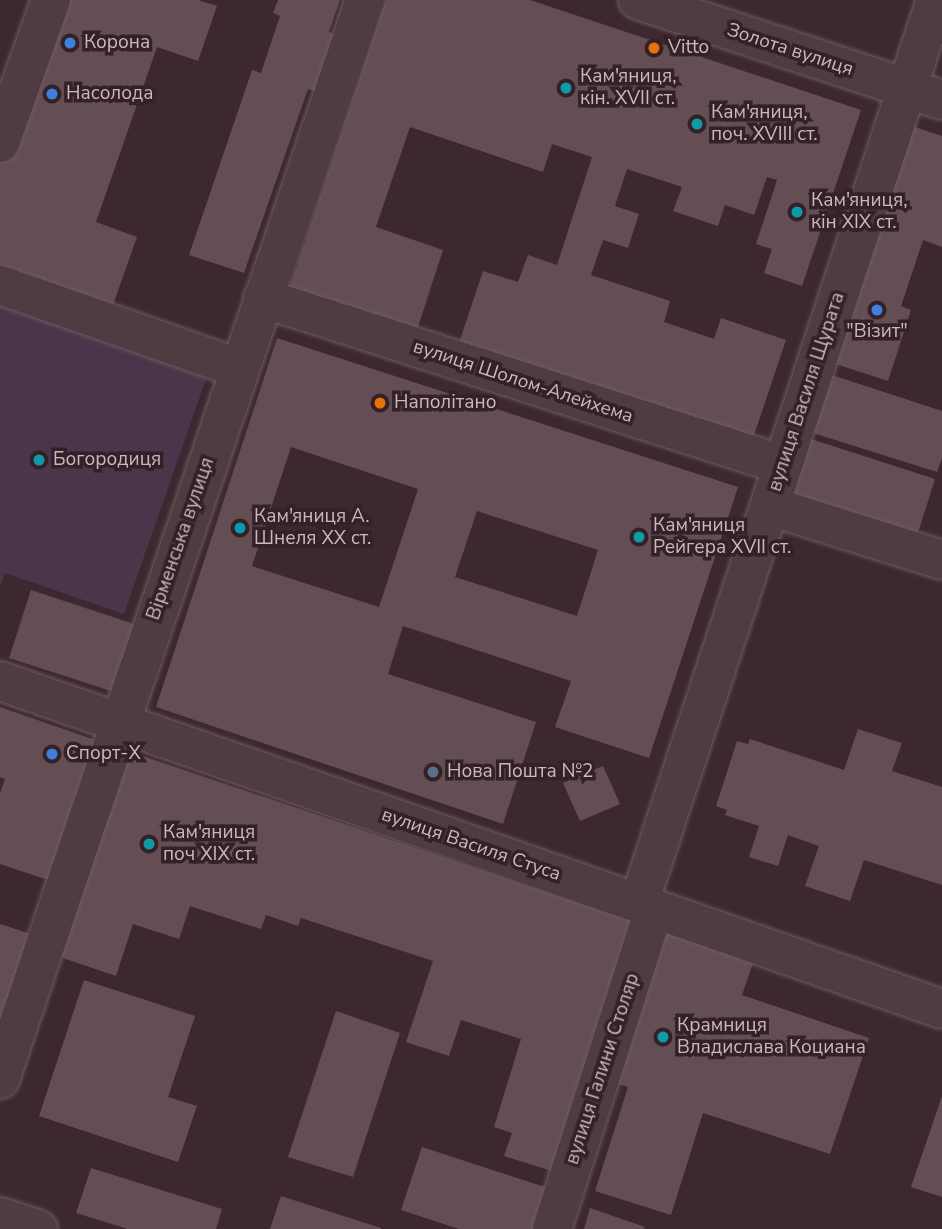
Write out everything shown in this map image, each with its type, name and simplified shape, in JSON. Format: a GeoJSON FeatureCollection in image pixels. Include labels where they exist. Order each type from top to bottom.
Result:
{"type":"FeatureCollection","features":[{"type":"Feature","properties":{"kind":"street"},"geometry":{"type":"LineString","coordinates":[[0,143],[51,0]]}},
{"type":"Feature","properties":{"kind":"street","name":"Вірменська вулиця"},"geometry":{"type":"LineString","coordinates":[[0,1079],[365,0]]}},
{"type":"Feature","properties":{"kind":"street","name":"Золота вулиця"},"geometry":{"type":"LineString","coordinates":[[638,0],[924,94]]}},
{"type":"Feature","properties":{"kind":"street","name":"вулиця Василя Щурата"},"geometry":{"type":"LineString","coordinates":[[647,906],[783,465],[924,94],[936,0]]}},
{"type":"Feature","properties":{"kind":"street"},"geometry":{"type":"LineString","coordinates":[[0,285],[239,368]]}},
{"type":"Feature","properties":{"kind":"street","name":"вулиця Шолом-Алейхема"},"geometry":{"type":"LineString","coordinates":[[263,298],[783,465]]}},
{"type":"Feature","properties":{"kind":"street"},"geometry":{"type":"LineString","coordinates":[[770,506],[942,560]]}},
{"type":"Feature","properties":{"kind":"street","name":"вулиця Василя Стуса"},"geometry":{"type":"LineString","coordinates":[[0,681],[942,1009]]}},
{"type":"Feature","properties":{"kind":"street","name":"вулиця Галини Столяр"},"geometry":{"type":"LineString","coordinates":[[552,1229],[647,906]]}},
{"type":"Feature","properties":{"kind":"street"},"geometry":{"type":"LineString","coordinates":[[0,1217],[38,1229]]}},
{"type":"Feature","properties":{"kind":"shaded area"},"geometry":{"type":"Polygon","coordinates":[[[0,285],[213,359],[124,614],[5,573],[0,587],[0,285]]]}},
{"type":"Feature","properties":{"kind":"building"},"geometry":{"type":"Polygon","coordinates":[[[51,0],[198,0],[217,6],[198,61],[157,47],[96,222],[137,237],[107,322],[0,285],[0,143],[51,0]]]}},
{"type":"Feature","properties":{"kind":"building"},"geometry":{"type":"Polygon","coordinates":[[[278,0],[340,0],[329,32],[338,35],[319,93],[308,89],[244,273],[189,255],[252,70],[261,73],[280,16],[273,13],[278,0]]]}},
{"type":"Feature","properties":{"kind":"building"},"geometry":{"type":"Polygon","coordinates":[[[386,0],[530,0],[861,110],[802,286],[764,273],[772,249],[756,244],[777,180],[767,177],[754,215],[725,205],[718,226],[673,211],[682,187],[627,169],[615,206],[639,214],[628,248],[603,240],[591,275],[670,301],[664,322],[714,339],[721,318],[786,340],[752,441],[459,343],[483,271],[518,282],[528,255],[557,265],[592,157],[552,144],[543,172],[410,127],[376,227],[443,250],[417,330],[290,288],[386,0]]]}},
{"type":"Feature","properties":{"kind":"building"},"geometry":{"type":"Polygon","coordinates":[[[912,126],[942,136],[942,247],[923,240],[901,306],[911,310],[888,381],[836,364],[912,126]]]}},
{"type":"Feature","properties":{"kind":"building"},"geometry":{"type":"Polygon","coordinates":[[[277,338],[738,487],[649,758],[555,727],[571,681],[403,626],[388,674],[536,722],[503,824],[156,707],[277,338]],[[291,447],[252,566],[379,607],[418,489],[291,447]],[[477,511],[455,577],[577,616],[598,550],[477,511]]]}},
{"type":"Feature","properties":{"kind":"building"},"geometry":{"type":"Polygon","coordinates":[[[832,375],[942,411],[942,458],[937,472],[813,433],[832,375]]]}},
{"type":"Feature","properties":{"kind":"building"},"geometry":{"type":"Polygon","coordinates":[[[811,439],[935,479],[917,536],[792,496],[811,439]]]}},
{"type":"Feature","properties":{"kind":"building"},"geometry":{"type":"Polygon","coordinates":[[[31,590],[134,624],[111,691],[9,658],[31,590]]]}},
{"type":"Feature","properties":{"kind":"building"},"geometry":{"type":"Polygon","coordinates":[[[0,707],[101,742],[54,882],[0,864],[0,793],[5,779],[0,777],[0,707]]]}},
{"type":"Feature","properties":{"kind":"building"},"geometry":{"type":"Polygon","coordinates":[[[858,729],[902,743],[892,771],[942,787],[942,885],[864,860],[850,901],[805,886],[819,846],[788,835],[778,866],[749,857],[759,826],[725,815],[727,810],[716,806],[737,741],[748,744],[750,739],[844,770],[858,729]]]}},
{"type":"Feature","properties":{"kind":"building"},"geometry":{"type":"Polygon","coordinates":[[[119,748],[634,922],[555,1172],[504,1156],[512,1133],[494,1127],[521,1039],[461,1020],[449,1056],[406,1042],[433,961],[301,918],[298,926],[266,915],[261,929],[190,906],[179,939],[133,924],[116,976],[51,954],[119,748]]]}},
{"type":"Feature","properties":{"kind":"building"},"geometry":{"type":"Polygon","coordinates":[[[603,766],[620,804],[580,821],[563,783],[603,766]]]}},
{"type":"Feature","properties":{"kind":"building"},"geometry":{"type":"Polygon","coordinates":[[[0,924],[37,936],[0,1044],[0,924]]]}},
{"type":"Feature","properties":{"kind":"building"},"geometry":{"type":"Polygon","coordinates":[[[656,929],[753,963],[742,995],[869,1038],[830,1154],[703,1113],[671,1215],[595,1191],[628,1087],[606,1080],[656,929]]]}},
{"type":"Feature","properties":{"kind":"building"},"geometry":{"type":"Polygon","coordinates":[[[84,980],[195,1016],[168,1097],[197,1106],[178,1162],[39,1116],[84,980]]]}},
{"type":"Feature","properties":{"kind":"building"},"geometry":{"type":"Polygon","coordinates":[[[336,1011],[400,1033],[353,1177],[288,1157],[336,1011]]]}},
{"type":"Feature","properties":{"kind":"building"},"geometry":{"type":"Polygon","coordinates":[[[942,1096],[942,1197],[911,1187],[942,1096]]]}},
{"type":"Feature","properties":{"kind":"building"},"geometry":{"type":"Polygon","coordinates":[[[422,1147],[551,1189],[537,1229],[459,1229],[401,1210],[422,1147]]]}},
{"type":"Feature","properties":{"kind":"building"},"geometry":{"type":"Polygon","coordinates":[[[91,1168],[222,1209],[216,1229],[128,1229],[76,1213],[91,1168]]]}},
{"type":"Feature","properties":{"kind":"building"},"geometry":{"type":"Polygon","coordinates":[[[281,1196],[381,1228],[381,1229],[270,1229],[281,1196]]]}},
{"type":"Feature","properties":{"kind":"building"},"geometry":{"type":"Polygon","coordinates":[[[590,1208],[645,1227],[584,1229],[590,1208]]]}},
{"type":"Feature","properties":{"kind":"place","name":"Корона"},"geometry":{"type":"Point","coordinates":[70,43]}},
{"type":"Feature","properties":{"kind":"place","name":"Vitto"},"geometry":{"type":"Point","coordinates":[654,48]}},
{"type":"Feature","properties":{"kind":"place","name":"Кам'яниця, кін. XVII ст."},"geometry":{"type":"Point","coordinates":[566,88]}},
{"type":"Feature","properties":{"kind":"place","name":"Насолода"},"geometry":{"type":"Point","coordinates":[52,94]}},
{"type":"Feature","properties":{"kind":"place","name":"Кам'яниця, поч. XVIII ст."},"geometry":{"type":"Point","coordinates":[697,124]}},
{"type":"Feature","properties":{"kind":"place","name":"Кам'яниця, кін XIX ст."},"geometry":{"type":"Point","coordinates":[797,212]}},
{"type":"Feature","properties":{"kind":"place","name":"\"Візит\""},"geometry":{"type":"Point","coordinates":[877,310]}},
{"type":"Feature","properties":{"kind":"place","name":"Наполітано"},"geometry":{"type":"Point","coordinates":[380,403]}},
{"type":"Feature","properties":{"kind":"place","name":"Богородиця"},"geometry":{"type":"Point","coordinates":[39,460]}},
{"type":"Feature","properties":{"kind":"place","name":"Кам'яниця А. Шнеля XX cт."},"geometry":{"type":"Point","coordinates":[240,528]}},
{"type":"Feature","properties":{"kind":"place","name":"Кам'яниця Рейгера XVII ст."},"geometry":{"type":"Point","coordinates":[639,537]}},
{"type":"Feature","properties":{"kind":"place","name":"Спорт-X"},"geometry":{"type":"Point","coordinates":[52,754]}},
{"type":"Feature","properties":{"kind":"place","name":"Нова Пошта №2"},"geometry":{"type":"Point","coordinates":[433,772]}},
{"type":"Feature","properties":{"kind":"place","name":"Кам'яниця поч XIX ст."},"geometry":{"type":"Point","coordinates":[149,844]}},
{"type":"Feature","properties":{"kind":"place","name":"Крамниця Владислава Коциана"},"geometry":{"type":"Point","coordinates":[663,1037]}}]}
